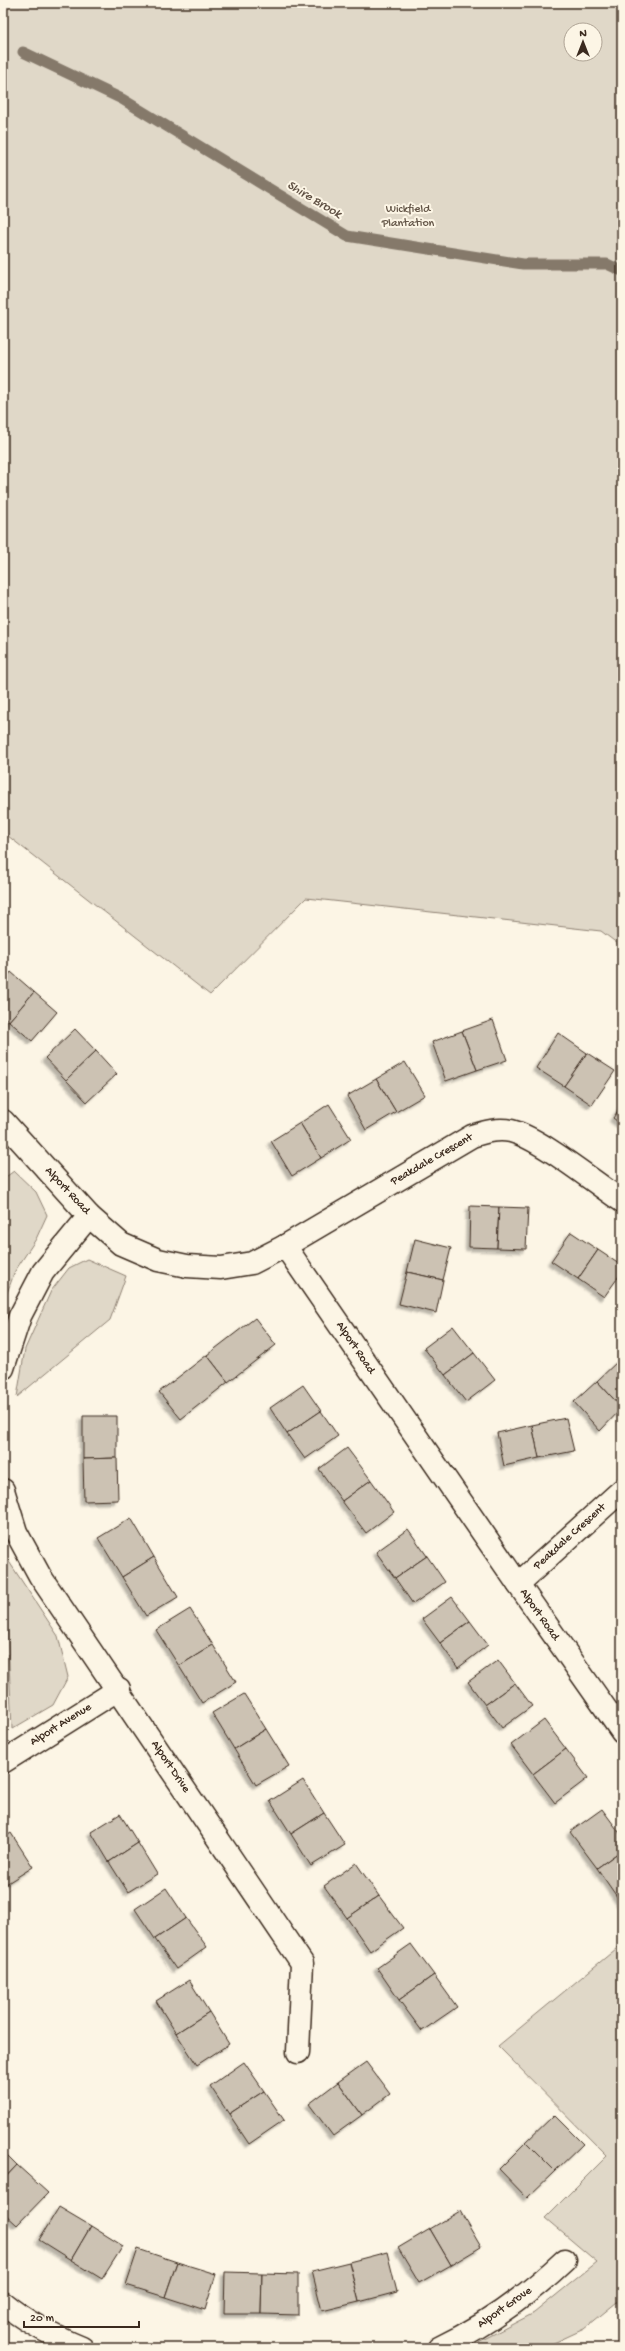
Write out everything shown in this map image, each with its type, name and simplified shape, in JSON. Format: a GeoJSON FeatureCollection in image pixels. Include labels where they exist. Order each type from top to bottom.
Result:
{"type":"FeatureCollection","features":[{"type":"Feature","properties":{"kind":"street","name":"Alport Road"},"geometry":{"type":"LineString","coordinates":[[3,1121],[89,1216],[121,1244],[158,1260],[187,1266],[221,1268],[252,1263],[286,1246],[518,1584],[622,1732]]}},
{"type":"Feature","properties":{"kind":"street","name":"Peakdale Crescent"},"geometry":{"type":"LineString","coordinates":[[286,1246],[472,1136],[491,1130],[511,1131],[535,1142],[622,1201]]}},
{"type":"Feature","properties":{"kind":"street"},"geometry":{"type":"LineString","coordinates":[[3,1368],[20,1316],[43,1272],[89,1216]]}},
{"type":"Feature","properties":{"kind":"street","name":"Alport Drive"},"geometry":{"type":"LineString","coordinates":[[3,1490],[16,1532],[40,1576],[119,1689],[302,1963],[298,2052]]}},
{"type":"Feature","properties":{"kind":"street","name":"Peakdale Crescent"},"geometry":{"type":"LineString","coordinates":[[518,1584],[622,1490]]}},
{"type":"Feature","properties":{"kind":"street","name":"Alport Avenue"},"geometry":{"type":"LineString","coordinates":[[3,1762],[119,1689]]}},
{"type":"Feature","properties":{"kind":"street","name":"Alport Grove"},"geometry":{"type":"LineString","coordinates":[[439,2348],[469,2334],[543,2281],[565,2260]]}},
{"type":"Feature","properties":{"kind":"street"},"geometry":{"type":"LineString","coordinates":[[3,2303],[16,2314],[52,2336],[82,2348]]}},
{"type":"Feature","properties":{"kind":"green space","name":"Wickfield Plantation"},"geometry":{"type":"Polygon","coordinates":[[[11,3],[622,3],[622,947],[601,931],[306,898],[210,995],[3,832],[3,9],[11,3]]]}},
{"type":"Feature","properties":{"kind":"green space"},"geometry":{"type":"Polygon","coordinates":[[[14,1171],[36,1192],[47,1215],[36,1239],[15,1271],[3,1304],[3,1179],[14,1171]]]}},
{"type":"Feature","properties":{"kind":"green space"},"geometry":{"type":"Polygon","coordinates":[[[87,1259],[126,1276],[110,1320],[17,1397],[25,1349],[51,1291],[69,1268],[87,1259]]]}},
{"type":"Feature","properties":{"kind":"green space"},"geometry":{"type":"Polygon","coordinates":[[[4,1554],[58,1636],[68,1677],[53,1705],[12,1729],[4,1554]]]}},
{"type":"Feature","properties":{"kind":"green space"},"geometry":{"type":"Polygon","coordinates":[[[622,1944],[622,2298],[584,2329],[543,2348],[467,2348],[534,2313],[597,2262],[545,2218],[607,2156],[498,2046],[622,1944]]]}},
{"type":"Feature","properties":{"kind":"building"},"geometry":{"type":"Polygon","coordinates":[[[11,972],[34,992],[9,1021],[3,1016],[3,982],[11,972]]]}},
{"type":"Feature","properties":{"kind":"building"},"geometry":{"type":"Polygon","coordinates":[[[34,992],[57,1012],[32,1041],[9,1021],[34,992]]]}},
{"type":"Feature","properties":{"kind":"building"},"geometry":{"type":"Polygon","coordinates":[[[493,1020],[507,1060],[477,1070],[462,1031],[493,1020]]]}},
{"type":"Feature","properties":{"kind":"building"},"geometry":{"type":"Polygon","coordinates":[[[75,1029],[96,1051],[66,1080],[45,1058],[75,1029]]]}},
{"type":"Feature","properties":{"kind":"building"},"geometry":{"type":"Polygon","coordinates":[[[462,1031],[477,1070],[446,1081],[432,1042],[462,1031]]]}},
{"type":"Feature","properties":{"kind":"building"},"geometry":{"type":"Polygon","coordinates":[[[558,1033],[587,1053],[564,1086],[536,1068],[558,1033]]]}},
{"type":"Feature","properties":{"kind":"building"},"geometry":{"type":"Polygon","coordinates":[[[96,1051],[117,1074],[87,1102],[66,1080],[96,1051]]]}},
{"type":"Feature","properties":{"kind":"building"},"geometry":{"type":"Polygon","coordinates":[[[587,1053],[615,1071],[592,1105],[564,1086],[587,1053]]]}},
{"type":"Feature","properties":{"kind":"building"},"geometry":{"type":"Polygon","coordinates":[[[405,1062],[425,1095],[396,1112],[376,1079],[405,1062]]]}},
{"type":"Feature","properties":{"kind":"building"},"geometry":{"type":"Polygon","coordinates":[[[376,1079],[396,1112],[366,1130],[347,1096],[376,1079]]]}},
{"type":"Feature","properties":{"kind":"building"},"geometry":{"type":"Polygon","coordinates":[[[329,1104],[351,1139],[321,1158],[300,1123],[329,1104]]]}},
{"type":"Feature","properties":{"kind":"building"},"geometry":{"type":"Polygon","coordinates":[[[622,1105],[622,1125],[613,1118],[622,1105]]]}},
{"type":"Feature","properties":{"kind":"building"},"geometry":{"type":"Polygon","coordinates":[[[300,1123],[321,1158],[292,1176],[271,1141],[300,1123]]]}},
{"type":"Feature","properties":{"kind":"building"},"geometry":{"type":"Polygon","coordinates":[[[470,1206],[499,1207],[497,1248],[469,1247],[470,1206]]]}},
{"type":"Feature","properties":{"kind":"building"},"geometry":{"type":"Polygon","coordinates":[[[499,1207],[528,1208],[526,1249],[497,1248],[499,1207]]]}},
{"type":"Feature","properties":{"kind":"building"},"geometry":{"type":"Polygon","coordinates":[[[571,1232],[598,1250],[578,1279],[551,1261],[571,1232]]]}},
{"type":"Feature","properties":{"kind":"building"},"geometry":{"type":"Polygon","coordinates":[[[415,1239],[451,1248],[443,1280],[407,1272],[415,1239]]]}},
{"type":"Feature","properties":{"kind":"building"},"geometry":{"type":"Polygon","coordinates":[[[598,1250],[622,1266],[622,1272],[604,1297],[578,1279],[598,1250]]]}},
{"type":"Feature","properties":{"kind":"building"},"geometry":{"type":"Polygon","coordinates":[[[407,1272],[443,1280],[436,1313],[399,1304],[407,1272]]]}},
{"type":"Feature","properties":{"kind":"building"},"geometry":{"type":"Polygon","coordinates":[[[255,1318],[276,1345],[228,1382],[207,1355],[255,1318]]]}},
{"type":"Feature","properties":{"kind":"building"},"geometry":{"type":"Polygon","coordinates":[[[453,1326],[474,1353],[445,1375],[424,1348],[453,1326]]]}},
{"type":"Feature","properties":{"kind":"building"},"geometry":{"type":"Polygon","coordinates":[[[474,1353],[495,1380],[466,1402],[445,1375],[474,1353]]]}},
{"type":"Feature","properties":{"kind":"building"},"geometry":{"type":"Polygon","coordinates":[[[207,1355],[228,1382],[181,1419],[159,1392],[207,1355]]]}},
{"type":"Feature","properties":{"kind":"building"},"geometry":{"type":"Polygon","coordinates":[[[619,1360],[622,1363],[622,1408],[597,1381],[619,1360]]]}},
{"type":"Feature","properties":{"kind":"building"},"geometry":{"type":"Polygon","coordinates":[[[597,1381],[622,1408],[600,1431],[574,1402],[597,1381]]]}},
{"type":"Feature","properties":{"kind":"building"},"geometry":{"type":"Polygon","coordinates":[[[303,1385],[321,1411],[287,1434],[270,1408],[303,1385]]]}},
{"type":"Feature","properties":{"kind":"building"},"geometry":{"type":"Polygon","coordinates":[[[321,1411],[338,1436],[305,1459],[287,1434],[321,1411]]]}},
{"type":"Feature","properties":{"kind":"building"},"geometry":{"type":"Polygon","coordinates":[[[83,1416],[117,1416],[117,1458],[83,1459],[83,1416]]]}},
{"type":"Feature","properties":{"kind":"building"},"geometry":{"type":"Polygon","coordinates":[[[566,1418],[574,1451],[539,1458],[532,1425],[566,1418]]]}},
{"type":"Feature","properties":{"kind":"building"},"geometry":{"type":"Polygon","coordinates":[[[532,1425],[539,1458],[504,1466],[497,1433],[532,1425]]]}},
{"type":"Feature","properties":{"kind":"building"},"geometry":{"type":"Polygon","coordinates":[[[347,1448],[371,1480],[342,1501],[319,1469],[347,1448]]]}},
{"type":"Feature","properties":{"kind":"building"},"geometry":{"type":"Polygon","coordinates":[[[117,1458],[118,1500],[84,1501],[83,1459],[117,1458]]]}},
{"type":"Feature","properties":{"kind":"building"},"geometry":{"type":"Polygon","coordinates":[[[371,1480],[394,1512],[366,1533],[342,1501],[371,1480]]]}},
{"type":"Feature","properties":{"kind":"building"},"geometry":{"type":"Polygon","coordinates":[[[131,1518],[154,1557],[122,1577],[98,1538],[131,1518]]]}},
{"type":"Feature","properties":{"kind":"building"},"geometry":{"type":"Polygon","coordinates":[[[408,1529],[427,1556],[395,1578],[376,1552],[408,1529]]]}},
{"type":"Feature","properties":{"kind":"building"},"geometry":{"type":"Polygon","coordinates":[[[427,1556],[445,1582],[413,1604],[395,1578],[427,1556]]]}},
{"type":"Feature","properties":{"kind":"building"},"geometry":{"type":"Polygon","coordinates":[[[154,1557],[178,1597],[146,1616],[122,1577],[154,1557]]]}},
{"type":"Feature","properties":{"kind":"building"},"geometry":{"type":"Polygon","coordinates":[[[452,1597],[470,1621],[440,1643],[422,1619],[452,1597]]]}},
{"type":"Feature","properties":{"kind":"building"},"geometry":{"type":"Polygon","coordinates":[[[190,1609],[213,1645],[179,1666],[156,1630],[190,1609]]]}},
{"type":"Feature","properties":{"kind":"building"},"geometry":{"type":"Polygon","coordinates":[[[470,1621],[488,1645],[458,1668],[440,1643],[470,1621]]]}},
{"type":"Feature","properties":{"kind":"building"},"geometry":{"type":"Polygon","coordinates":[[[213,1645],[236,1682],[202,1703],[179,1666],[213,1645]]]}},
{"type":"Feature","properties":{"kind":"building"},"geometry":{"type":"Polygon","coordinates":[[[498,1660],[515,1683],[485,1705],[468,1682],[498,1660]]]}},
{"type":"Feature","properties":{"kind":"building"},"geometry":{"type":"Polygon","coordinates":[[[515,1683],[532,1706],[502,1728],[485,1705],[515,1683]]]}},
{"type":"Feature","properties":{"kind":"building"},"geometry":{"type":"Polygon","coordinates":[[[244,1694],[266,1729],[234,1749],[212,1713],[244,1694]]]}},
{"type":"Feature","properties":{"kind":"building"},"geometry":{"type":"Polygon","coordinates":[[[544,1720],[566,1749],[533,1774],[511,1745],[544,1720]]]}},
{"type":"Feature","properties":{"kind":"building"},"geometry":{"type":"Polygon","coordinates":[[[266,1729],[289,1766],[256,1785],[234,1749],[266,1729]]]}},
{"type":"Feature","properties":{"kind":"building"},"geometry":{"type":"Polygon","coordinates":[[[566,1749],[588,1778],[555,1803],[533,1774],[566,1749]]]}},
{"type":"Feature","properties":{"kind":"building"},"geometry":{"type":"Polygon","coordinates":[[[303,1780],[324,1813],[291,1834],[270,1801],[303,1780]]]}},
{"type":"Feature","properties":{"kind":"building"},"geometry":{"type":"Polygon","coordinates":[[[602,1809],[622,1836],[622,1850],[597,1868],[570,1832],[602,1809]]]}},
{"type":"Feature","properties":{"kind":"building"},"geometry":{"type":"Polygon","coordinates":[[[324,1813],[345,1845],[311,1866],[291,1834],[324,1813]]]}},
{"type":"Feature","properties":{"kind":"building"},"geometry":{"type":"Polygon","coordinates":[[[120,1814],[138,1843],[109,1862],[91,1832],[120,1814]]]}},
{"type":"Feature","properties":{"kind":"building"},"geometry":{"type":"Polygon","coordinates":[[[11,1833],[33,1867],[3,1886],[3,1838],[11,1833]]]}},
{"type":"Feature","properties":{"kind":"building"},"geometry":{"type":"Polygon","coordinates":[[[138,1843],[157,1874],[128,1892],[109,1862],[138,1843]]]}},
{"type":"Feature","properties":{"kind":"building"},"geometry":{"type":"Polygon","coordinates":[[[622,1850],[622,1904],[597,1868],[622,1850]]]}},
{"type":"Feature","properties":{"kind":"building"},"geometry":{"type":"Polygon","coordinates":[[[356,1863],[379,1896],[347,1918],[324,1886],[356,1863]]]}},
{"type":"Feature","properties":{"kind":"building"},"geometry":{"type":"Polygon","coordinates":[[[166,1888],[186,1918],[155,1939],[135,1909],[166,1888]]]}},
{"type":"Feature","properties":{"kind":"building"},"geometry":{"type":"Polygon","coordinates":[[[379,1896],[403,1928],[370,1951],[347,1918],[379,1896]]]}},
{"type":"Feature","properties":{"kind":"building"},"geometry":{"type":"Polygon","coordinates":[[[186,1918],[207,1947],[176,1969],[155,1939],[186,1918]]]}},
{"type":"Feature","properties":{"kind":"building"},"geometry":{"type":"Polygon","coordinates":[[[411,1944],[434,1975],[399,2000],[377,1968],[411,1944]]]}},
{"type":"Feature","properties":{"kind":"building"},"geometry":{"type":"Polygon","coordinates":[[[434,1975],[457,2007],[422,2031],[399,2000],[434,1975]]]}},
{"type":"Feature","properties":{"kind":"building"},"geometry":{"type":"Polygon","coordinates":[[[189,1980],[209,2012],[176,2033],[156,2001],[189,1980]]]}},
{"type":"Feature","properties":{"kind":"building"},"geometry":{"type":"Polygon","coordinates":[[[209,2012],[229,2044],[197,2065],[176,2033],[209,2012]]]}},
{"type":"Feature","properties":{"kind":"building"},"geometry":{"type":"Polygon","coordinates":[[[244,2062],[264,2091],[229,2114],[210,2086],[244,2062]]]}},
{"type":"Feature","properties":{"kind":"building"},"geometry":{"type":"Polygon","coordinates":[[[366,2062],[390,2094],[362,2115],[338,2082],[366,2062]]]}},
{"type":"Feature","properties":{"kind":"building"},"geometry":{"type":"Polygon","coordinates":[[[338,2082],[362,2115],[333,2136],[309,2104],[338,2082]]]}},
{"type":"Feature","properties":{"kind":"building"},"geometry":{"type":"Polygon","coordinates":[[[264,2091],[284,2120],[249,2144],[229,2114],[264,2091]]]}},
{"type":"Feature","properties":{"kind":"building"},"geometry":{"type":"Polygon","coordinates":[[[554,2115],[583,2144],[555,2171],[526,2142],[554,2115]]]}},
{"type":"Feature","properties":{"kind":"building"},"geometry":{"type":"Polygon","coordinates":[[[526,2142],[555,2171],[527,2198],[499,2169],[526,2142]]]}},
{"type":"Feature","properties":{"kind":"building"},"geometry":{"type":"Polygon","coordinates":[[[3,2151],[17,2165],[3,2180],[3,2151]]]}},
{"type":"Feature","properties":{"kind":"building"},"geometry":{"type":"Polygon","coordinates":[[[17,2165],[48,2193],[17,2225],[3,2212],[3,2180],[17,2165]]]}},
{"type":"Feature","properties":{"kind":"building"},"geometry":{"type":"Polygon","coordinates":[[[59,2207],[91,2226],[71,2260],[39,2240],[59,2207]]]}},
{"type":"Feature","properties":{"kind":"building"},"geometry":{"type":"Polygon","coordinates":[[[460,2211],[481,2247],[451,2265],[430,2229],[460,2211]]]}},
{"type":"Feature","properties":{"kind":"building"},"geometry":{"type":"Polygon","coordinates":[[[91,2226],[123,2246],[102,2279],[71,2260],[91,2226]]]}},
{"type":"Feature","properties":{"kind":"building"},"geometry":{"type":"Polygon","coordinates":[[[430,2229],[451,2265],[419,2283],[398,2248],[430,2229]]]}},
{"type":"Feature","properties":{"kind":"building"},"geometry":{"type":"Polygon","coordinates":[[[138,2249],[177,2262],[165,2297],[126,2285],[138,2249]]]}},
{"type":"Feature","properties":{"kind":"building"},"geometry":{"type":"Polygon","coordinates":[[[387,2252],[397,2292],[359,2302],[349,2262],[387,2252]]]}},
{"type":"Feature","properties":{"kind":"building"},"geometry":{"type":"Polygon","coordinates":[[[177,2262],[216,2274],[205,2310],[165,2297],[177,2262]]]}},
{"type":"Feature","properties":{"kind":"building"},"geometry":{"type":"Polygon","coordinates":[[[349,2262],[359,2302],[322,2311],[312,2271],[349,2262]]]}},
{"type":"Feature","properties":{"kind":"building"},"geometry":{"type":"Polygon","coordinates":[[[225,2272],[262,2273],[261,2314],[224,2314],[225,2272]]]}},
{"type":"Feature","properties":{"kind":"building"},"geometry":{"type":"Polygon","coordinates":[[[262,2273],[298,2274],[298,2315],[261,2314],[262,2273]]]}},
{"type":"Feature","properties":{"kind":"waterway","name":"Shire Brook"},"geometry":{"type":"LineString","coordinates":[[23,52],[122,99],[347,236],[523,264],[607,264],[622,271]]}}]}
